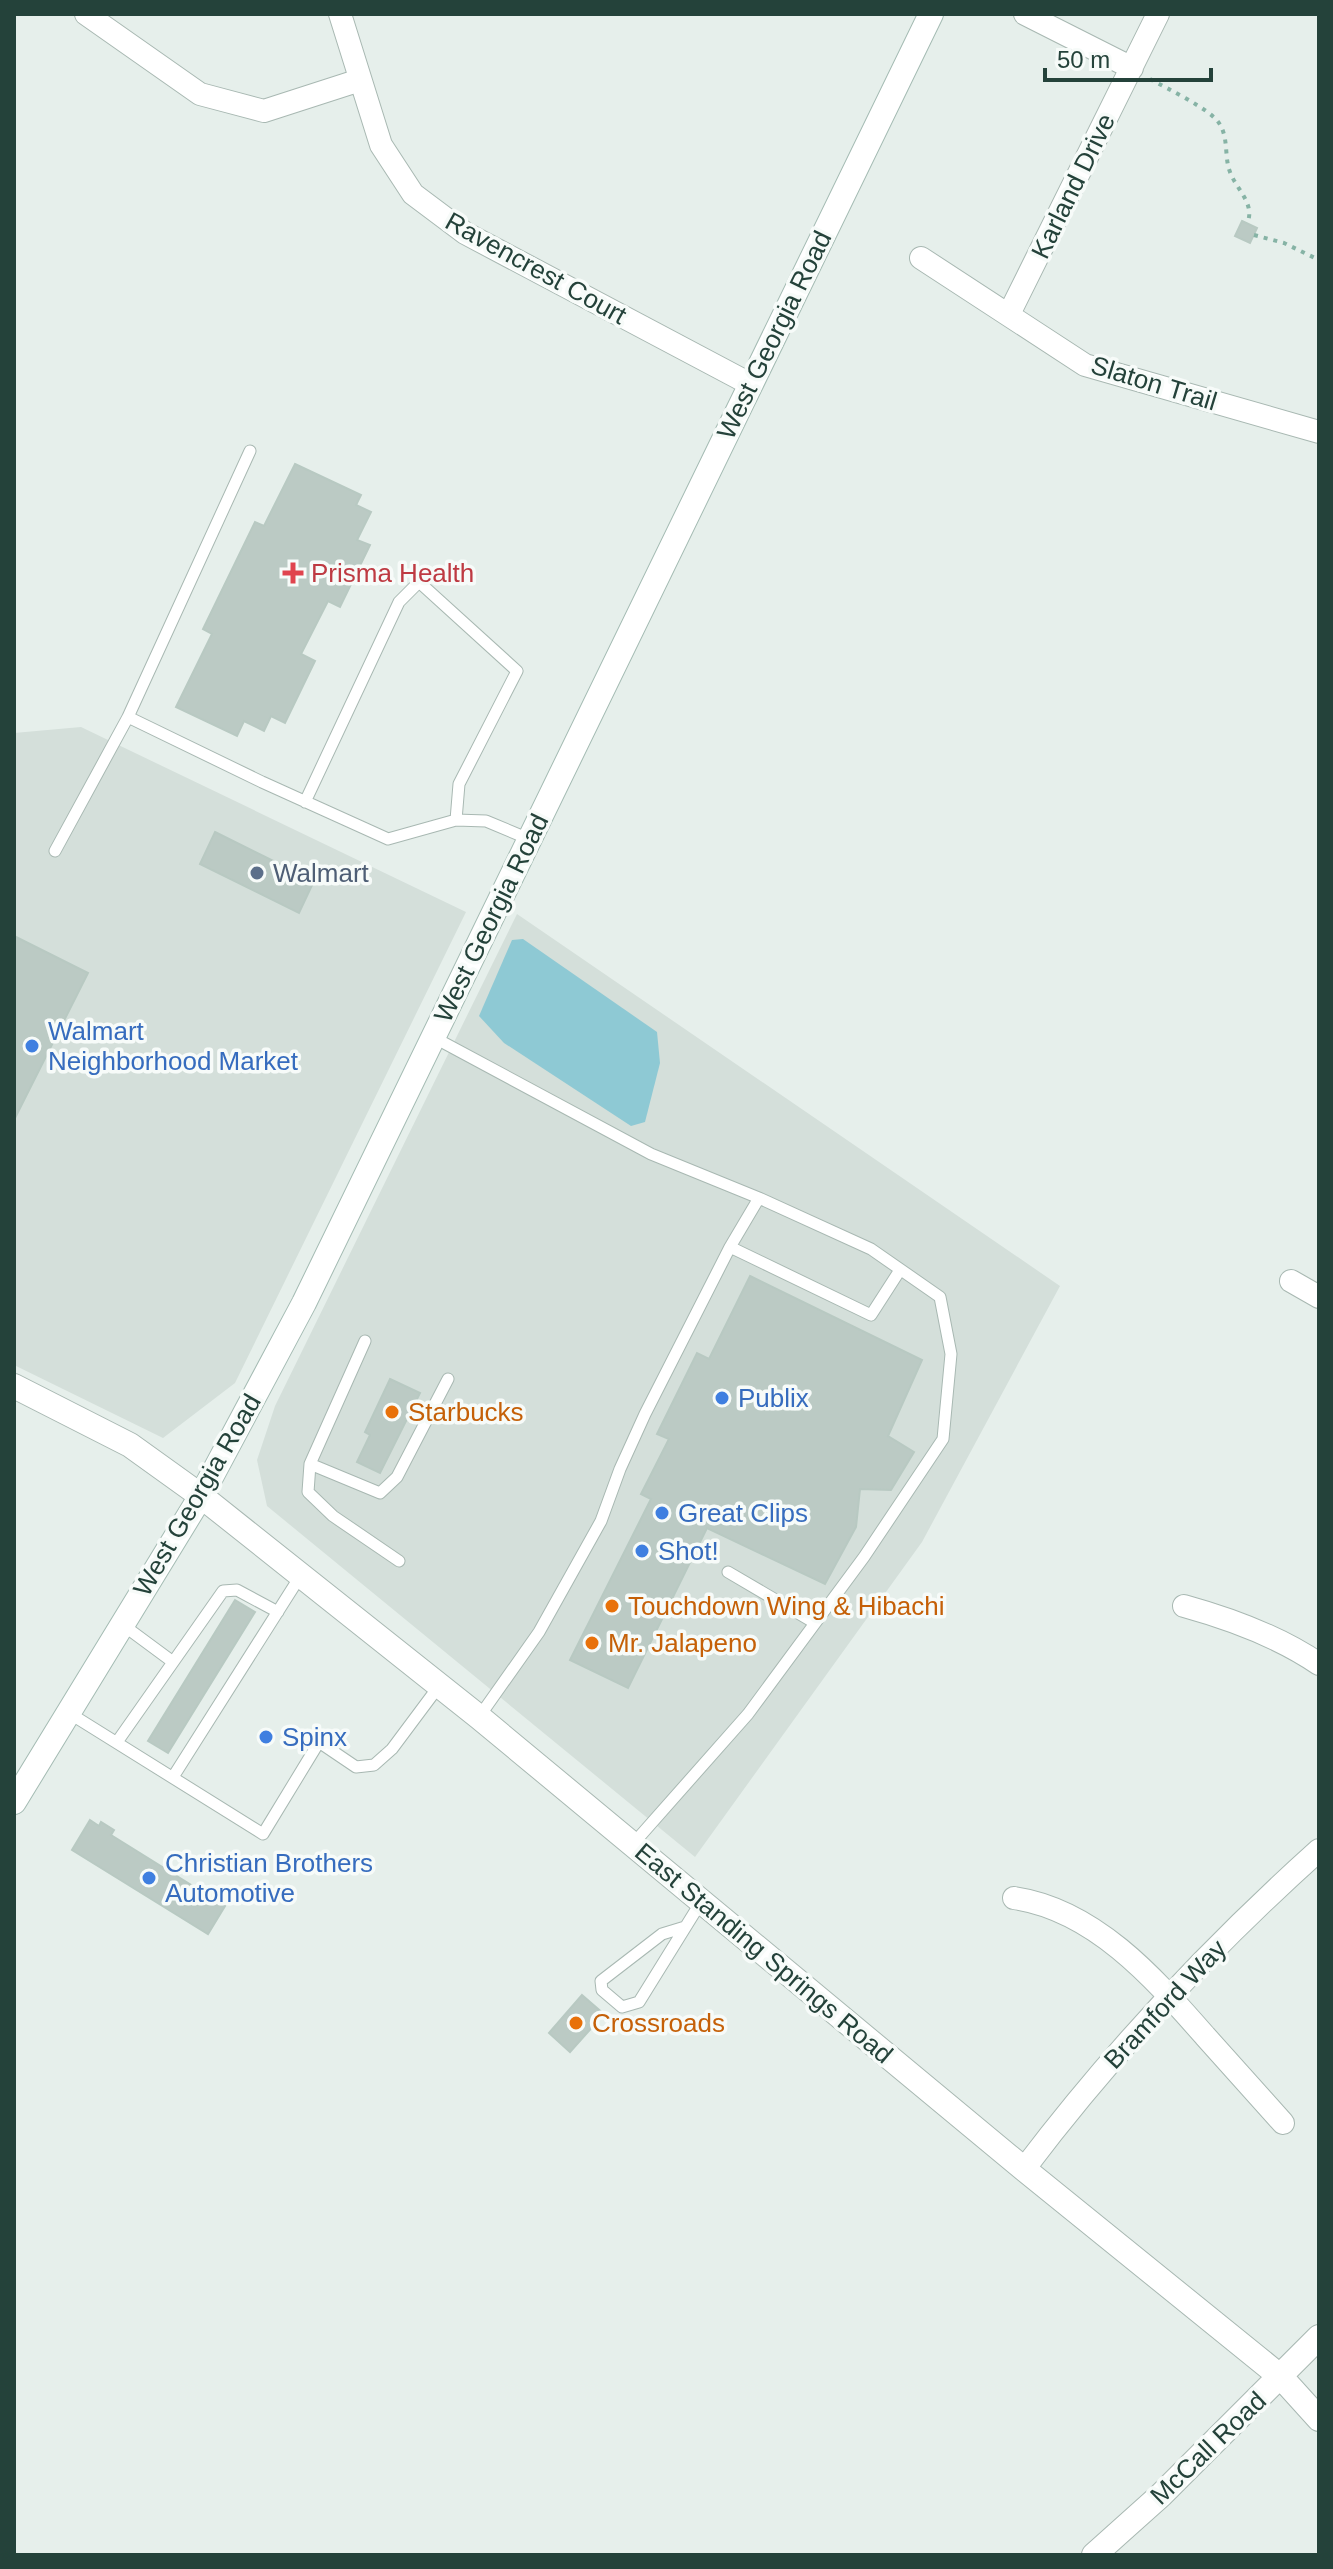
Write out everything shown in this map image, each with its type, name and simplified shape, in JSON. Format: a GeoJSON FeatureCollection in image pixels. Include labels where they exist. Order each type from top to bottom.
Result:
{"type":"FeatureCollection","features":[{"type":"Feature","properties":{"kind":"main road","name":"West Georgia Road"},"geometry":{"type":"LineString","coordinates":[[14,1802],[201,1496],[304,1303],[931,14]]}},
{"type":"Feature","properties":{"kind":"main road","name":"East Standing Springs Road"},"geometry":{"type":"LineString","coordinates":[[14,1386],[130,1445],[301,1575],[479,1717],[1024,2169],[1281,2377],[1319,2419]]}},
{"type":"Feature","properties":{"kind":"main road","name":"McCall Road"},"geometry":{"type":"LineString","coordinates":[[1094,2555],[1161,2495],[1319,2337]]}},
{"type":"Feature","properties":{"kind":"street"},"geometry":{"type":"LineString","coordinates":[[86,14],[200,94],[264,111],[360,80]]}},
{"type":"Feature","properties":{"kind":"street","name":"Ravencrest Court"},"geometry":{"type":"LineString","coordinates":[[340,14],[381,145],[413,194],[465,233],[750,384]]}},
{"type":"Feature","properties":{"kind":"street"},"geometry":{"type":"LineString","coordinates":[[1025,14],[1132,68]]}},
{"type":"Feature","properties":{"kind":"street","name":"Karland Drive"},"geometry":{"type":"LineString","coordinates":[[1009,314],[1158,14]]}},
{"type":"Feature","properties":{"kind":"street","name":"Slaton Trail"},"geometry":{"type":"LineString","coordinates":[[921,258],[1085,365],[1319,432]]}},
{"type":"Feature","properties":{"kind":"street"},"geometry":{"type":"LineString","coordinates":[[1291,1281],[1319,1297]]}},
{"type":"Feature","properties":{"kind":"street"},"geometry":{"type":"LineString","coordinates":[[1184,1606],[1227,1618],[1263,1633],[1319,1664]]}},
{"type":"Feature","properties":{"kind":"street","name":"Bramford Way"},"geometry":{"type":"LineString","coordinates":[[1024,2169],[1092,2082],[1170,1996],[1319,1850]]}},
{"type":"Feature","properties":{"kind":"street"},"geometry":{"type":"LineString","coordinates":[[1014,1898],[1033,1901],[1087,1926],[1154,1979],[1283,2123]]}},
{"type":"Feature","properties":{"kind":"lane"},"geometry":{"type":"LineString","coordinates":[[55,851],[128,717],[250,451]]}},
{"type":"Feature","properties":{"kind":"lane"},"geometry":{"type":"LineString","coordinates":[[305,802],[399,602],[419,582],[517,671],[459,784],[456,820]]}},
{"type":"Feature","properties":{"kind":"lane"},"geometry":{"type":"LineString","coordinates":[[128,717],[388,839],[456,820],[486,821],[529,839]]}},
{"type":"Feature","properties":{"kind":"lane"},"geometry":{"type":"LineString","coordinates":[[433,1037],[651,1154],[759,1198],[871,1249],[940,1297],[951,1354],[943,1439],[864,1557],[748,1714],[633,1844]]}},
{"type":"Feature","properties":{"kind":"lane"},"geometry":{"type":"LineString","coordinates":[[479,1717],[539,1632],[601,1521],[645,1414],[730,1247],[759,1198]]}},
{"type":"Feature","properties":{"kind":"lane"},"geometry":{"type":"LineString","coordinates":[[730,1247],[871,1315],[900,1270]]}},
{"type":"Feature","properties":{"kind":"lane"},"geometry":{"type":"LineString","coordinates":[[365,1341],[310,1464],[308,1492],[333,1516],[399,1561]]}},
{"type":"Feature","properties":{"kind":"lane"},"geometry":{"type":"LineString","coordinates":[[310,1464],[380,1493],[397,1477],[448,1379]]}},
{"type":"Feature","properties":{"kind":"lane"},"geometry":{"type":"LineString","coordinates":[[728,1572],[815,1623]]}},
{"type":"Feature","properties":{"kind":"lane"},"geometry":{"type":"LineString","coordinates":[[173,1777],[301,1575]]}},
{"type":"Feature","properties":{"kind":"lane"},"geometry":{"type":"LineString","coordinates":[[117,1742],[223,1591],[237,1590],[278,1612]]}},
{"type":"Feature","properties":{"kind":"lane"},"geometry":{"type":"LineString","coordinates":[[123,1625],[173,1662]]}},
{"type":"Feature","properties":{"kind":"lane"},"geometry":{"type":"LineString","coordinates":[[69,1713],[263,1834],[319,1742],[356,1767],[374,1765],[392,1749],[439,1686]]}},
{"type":"Feature","properties":{"kind":"lane"},"geometry":{"type":"LineString","coordinates":[[685,1927],[662,1934],[601,1981],[602,1990],[622,2007],[639,2002],[701,1902]]}},
{"type":"Feature","properties":{"kind":"path"},"geometry":{"type":"LineString","coordinates":[[1132,68],[1219,122],[1230,172],[1246,200],[1250,217],[1247,224]]}},
{"type":"Feature","properties":{"kind":"path"},"geometry":{"type":"LineString","coordinates":[[1254,235],[1284,243],[1319,260]]}},
{"type":"Feature","properties":{"kind":"shaded area"},"geometry":{"type":"Polygon","coordinates":[[[81,727],[466,912],[235,1383],[163,1438],[14,1365],[14,733],[81,727]]]}},
{"type":"Feature","properties":{"kind":"shaded area"},"geometry":{"type":"Polygon","coordinates":[[[517,914],[1060,1286],[922,1542],[695,1857],[267,1506],[257,1460],[275,1406],[517,914]]]}},
{"type":"Feature","properties":{"kind":"water"},"geometry":{"type":"Polygon","coordinates":[[[523,939],[657,1032],[660,1063],[645,1122],[631,1126],[504,1043],[479,1016],[512,940],[523,939]]]}},
{"type":"Feature","properties":{"kind":"building"},"geometry":{"type":"Polygon","coordinates":[[[1242,221],[1257,228],[1250,243],[1235,236],[1242,221]]]}},
{"type":"Feature","properties":{"kind":"building","name":"Prisma Health"},"geometry":{"type":"Polygon","coordinates":[[[295,464],[361,495],[356,505],[371,512],[357,540],[370,545],[340,607],[328,601],[301,654],[315,661],[285,723],[271,716],[264,731],[244,721],[237,736],[176,707],[212,634],[203,629],[255,522],[264,526],[295,464]]]}},
{"type":"Feature","properties":{"kind":"building","name":"Walmart"},"geometry":{"type":"Polygon","coordinates":[[[215,832],[314,881],[299,913],[200,864],[215,832]]]}},
{"type":"Feature","properties":{"kind":"building","name":"Walmart Neighborhood Market"},"geometry":{"type":"Polygon","coordinates":[[[14,936],[88,973],[14,1120],[14,936]]]}},
{"type":"Feature","properties":{"kind":"building"},"geometry":{"type":"Polygon","coordinates":[[[750,1276],[922,1360],[888,1436],[914,1452],[891,1490],[860,1489],[856,1527],[825,1584],[707,1528],[628,1688],[570,1660],[651,1499],[641,1494],[669,1439],[657,1434],[697,1353],[709,1359],[750,1276]]]}},
{"type":"Feature","properties":{"kind":"building","name":"Starbucks"},"geometry":{"type":"Polygon","coordinates":[[[390,1379],[420,1393],[380,1473],[357,1462],[370,1435],[365,1432],[390,1379]]]}},
{"type":"Feature","properties":{"kind":"building"},"geometry":{"type":"Polygon","coordinates":[[[235,1600],[255,1612],[168,1753],[148,1741],[235,1600]]]}},
{"type":"Feature","properties":{"kind":"building","name":"Christian Brothers Automotive"},"geometry":{"type":"Polygon","coordinates":[[[90,1820],[114,1830],[111,1835],[225,1906],[208,1934],[72,1850],[90,1820]]]}},
{"type":"Feature","properties":{"kind":"building","name":"Crossroads"},"geometry":{"type":"Polygon","coordinates":[[[582,1995],[604,2014],[570,2052],[549,2033],[582,1995]]]}},
{"type":"Feature","properties":{"kind":"place","name":"Prisma Health"},"geometry":{"type":"Point","coordinates":[293,573]}},
{"type":"Feature","properties":{"kind":"place","name":"Walmart"},"geometry":{"type":"Point","coordinates":[257,873]}},
{"type":"Feature","properties":{"kind":"place","name":"Walmart Neighborhood Market"},"geometry":{"type":"Point","coordinates":[32,1046]}},
{"type":"Feature","properties":{"kind":"place","name":"Publix"},"geometry":{"type":"Point","coordinates":[722,1398]}},
{"type":"Feature","properties":{"kind":"place","name":"Starbucks"},"geometry":{"type":"Point","coordinates":[392,1412]}},
{"type":"Feature","properties":{"kind":"place","name":"Great Clips"},"geometry":{"type":"Point","coordinates":[662,1513]}},
{"type":"Feature","properties":{"kind":"place","name":"Shot!"},"geometry":{"type":"Point","coordinates":[642,1551]}},
{"type":"Feature","properties":{"kind":"place","name":"Touchdown Wing & Hibachi"},"geometry":{"type":"Point","coordinates":[612,1606]}},
{"type":"Feature","properties":{"kind":"place","name":"Mr. Jalapeno"},"geometry":{"type":"Point","coordinates":[592,1643]}},
{"type":"Feature","properties":{"kind":"place","name":"Spinx"},"geometry":{"type":"Point","coordinates":[266,1737]}},
{"type":"Feature","properties":{"kind":"place","name":"Christian Brothers Automotive"},"geometry":{"type":"Point","coordinates":[149,1878]}},
{"type":"Feature","properties":{"kind":"place","name":"Crossroads"},"geometry":{"type":"Point","coordinates":[576,2023]}}]}
